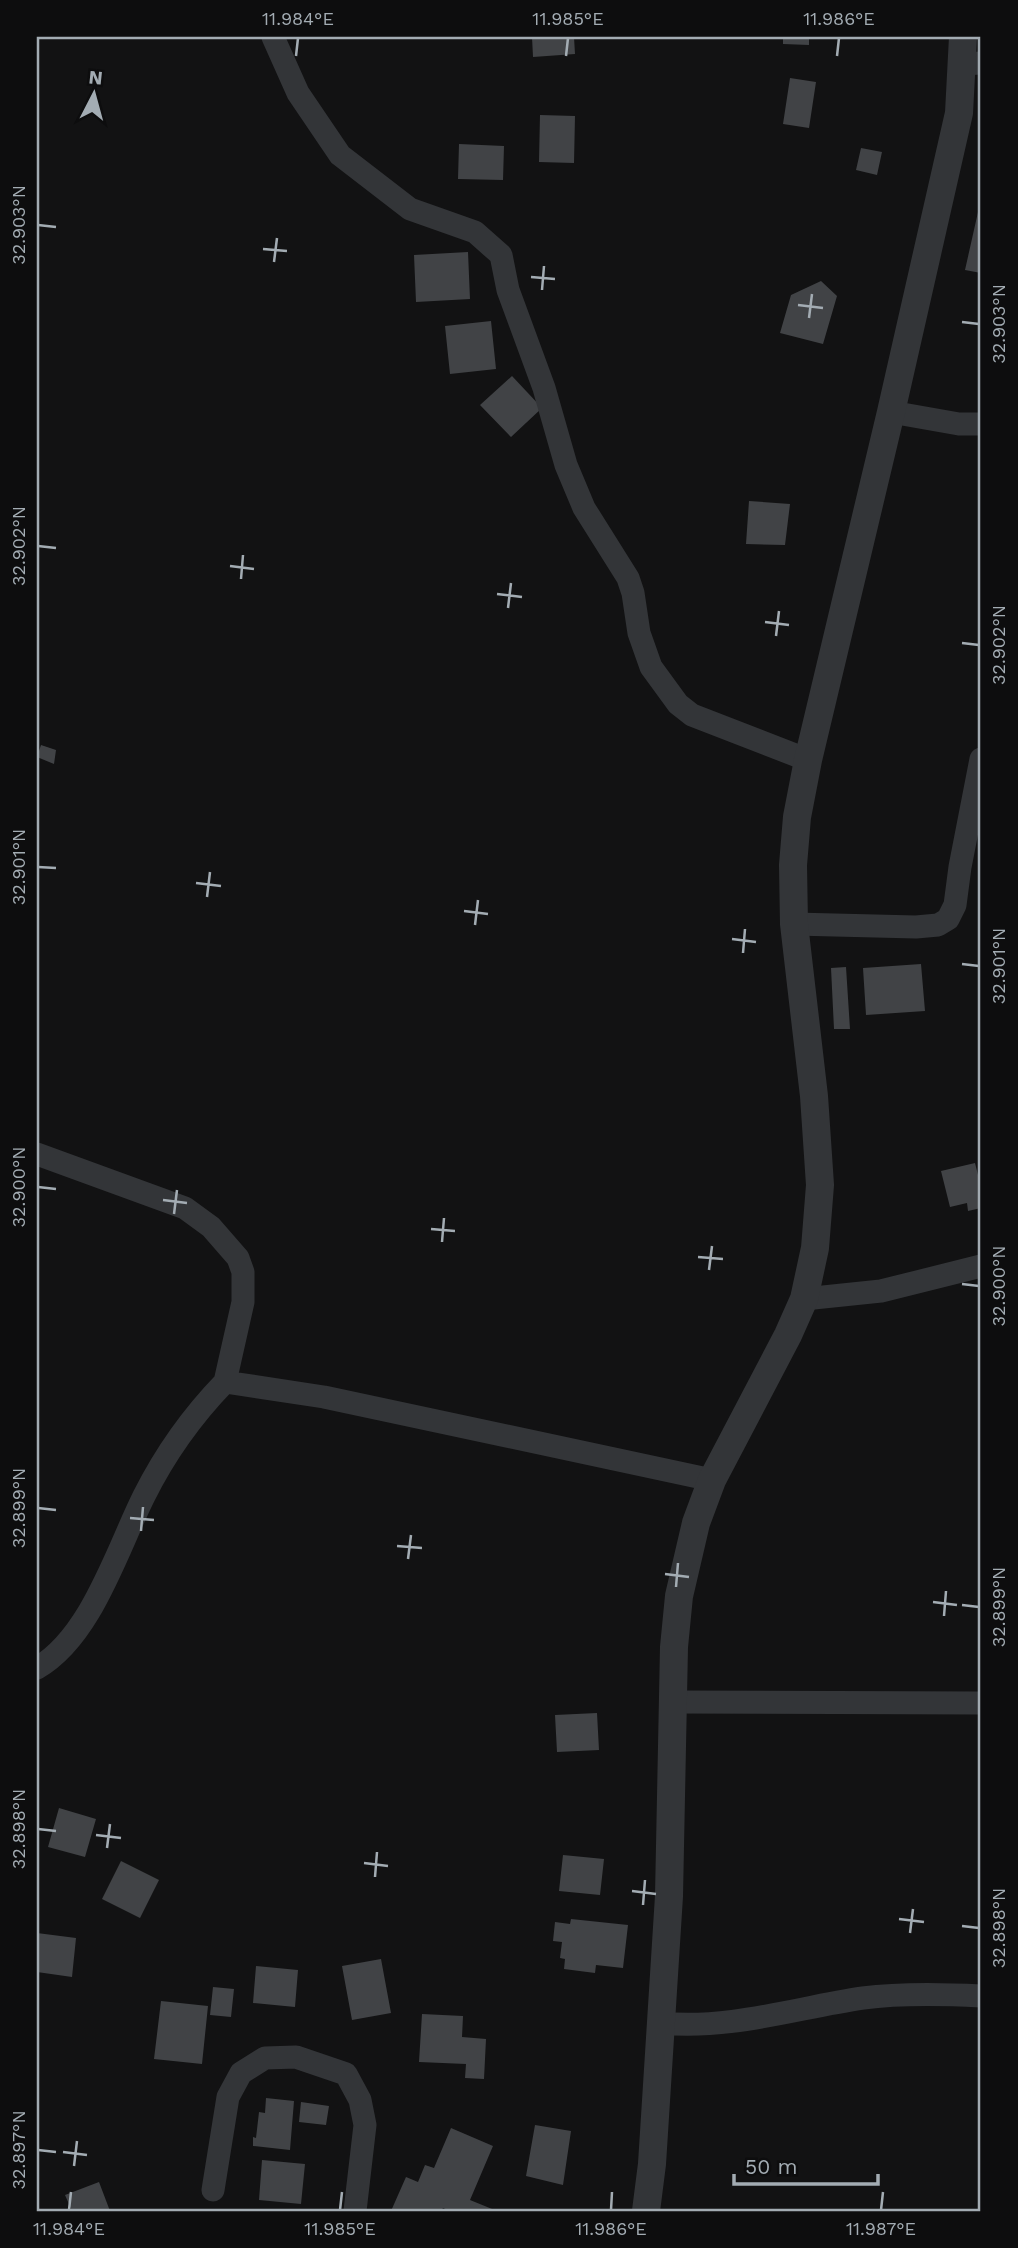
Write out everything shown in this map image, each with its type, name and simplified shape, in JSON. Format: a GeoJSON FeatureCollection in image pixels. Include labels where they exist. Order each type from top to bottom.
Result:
{"type":"FeatureCollection","features":[{"type":"Feature","properties":{"kind":"street"},"geometry":{"type":"LineString","coordinates":[[273,37],[298,93],[340,155],[410,209],[475,232],[501,255],[508,290],[544,388],[566,465],[584,508],[628,578],[639,633],[651,667],[661,682],[678,704],[692,715],[808,760]]}},
{"type":"Feature","properties":{"kind":"street"},"geometry":{"type":"LineString","coordinates":[[646,2211],[652,2164],[669,1896],[673,1702],[679,1596],[696,1523],[712,1480],[778,1356],[804,1299],[815,1248],[820,1185],[814,1096],[793,925],[797,817],[959,113],[969,55]]}},
{"type":"Feature","properties":{"kind":"street"},"geometry":{"type":"LineString","coordinates":[[891,412],[959,424],[981,424]]}},
{"type":"Feature","properties":{"kind":"street"},"geometry":{"type":"LineString","coordinates":[[793,925],[916,927],[938,925],[948,919],[955,905],[981,758]]}},
{"type":"Feature","properties":{"kind":"street"},"geometry":{"type":"LineString","coordinates":[[37,1154],[185,1208],[211,1227],[237,1258],[243,1272],[243,1302],[225,1382],[197,1412],[171,1450],[144,1496],[107,1580],[71,1638],[37,1668]]}},
{"type":"Feature","properties":{"kind":"street"},"geometry":{"type":"LineString","coordinates":[[804,1299],[881,1291],[981,1266]]}},
{"type":"Feature","properties":{"kind":"street"},"geometry":{"type":"LineString","coordinates":[[225,1382],[324,1397],[712,1480]]}},
{"type":"Feature","properties":{"kind":"street"},"geometry":{"type":"LineString","coordinates":[[673,1702],[981,1703]]}},
{"type":"Feature","properties":{"kind":"street"},"geometry":{"type":"LineString","coordinates":[[660,2023],[690,2026],[728,2023],[864,1998],[908,1995],[981,1996]]}},
{"type":"Feature","properties":{"kind":"street"},"geometry":{"type":"LineString","coordinates":[[213,2190],[228,2097],[241,2073],[265,2058],[296,2057],[346,2074],[360,2100],[365,2125],[355,2211]]}},
{"type":"Feature","properties":{"kind":"building"},"geometry":{"type":"Polygon","coordinates":[[[532,37],[574,37],[575,54],[533,57],[532,37]]]}},
{"type":"Feature","properties":{"kind":"building"},"geometry":{"type":"Polygon","coordinates":[[[783,37],[809,37],[809,45],[783,44],[783,37]]]}},
{"type":"Feature","properties":{"kind":"building"},"geometry":{"type":"Polygon","coordinates":[[[790,78],[816,82],[809,128],[783,124],[790,78]]]}},
{"type":"Feature","properties":{"kind":"building"},"geometry":{"type":"Polygon","coordinates":[[[540,115],[575,116],[574,163],[539,162],[540,115]]]}},
{"type":"Feature","properties":{"kind":"building"},"geometry":{"type":"Polygon","coordinates":[[[459,144],[504,146],[503,180],[458,179],[459,144]]]}},
{"type":"Feature","properties":{"kind":"building"},"geometry":{"type":"Polygon","coordinates":[[[861,148],[882,152],[877,175],[856,170],[861,148]]]}},
{"type":"Feature","properties":{"kind":"building"},"geometry":{"type":"Polygon","coordinates":[[[978,212],[981,213],[981,273],[965,270],[978,212]]]}},
{"type":"Feature","properties":{"kind":"building"},"geometry":{"type":"Polygon","coordinates":[[[468,252],[470,299],[416,302],[414,255],[468,252]]]}},
{"type":"Feature","properties":{"kind":"building"},"geometry":{"type":"Polygon","coordinates":[[[821,281],[837,296],[823,344],[780,333],[791,295],[821,281]]]}},
{"type":"Feature","properties":{"kind":"building"},"geometry":{"type":"Polygon","coordinates":[[[491,321],[496,369],[450,374],[445,326],[491,321]]]}},
{"type":"Feature","properties":{"kind":"building"},"geometry":{"type":"Polygon","coordinates":[[[512,376],[542,408],[511,437],[480,405],[512,376]]]}},
{"type":"Feature","properties":{"kind":"building"},"geometry":{"type":"Polygon","coordinates":[[[749,501],[790,504],[785,545],[746,544],[749,501]]]}},
{"type":"Feature","properties":{"kind":"building"},"geometry":{"type":"Polygon","coordinates":[[[41,745],[56,750],[54,764],[37,757],[41,745]]]}},
{"type":"Feature","properties":{"kind":"building"},"geometry":{"type":"Polygon","coordinates":[[[921,964],[925,1011],[866,1015],[863,968],[921,964]]]}},
{"type":"Feature","properties":{"kind":"building"},"geometry":{"type":"Polygon","coordinates":[[[846,967],[850,1029],[834,1029],[831,968],[846,967]]]}},
{"type":"Feature","properties":{"kind":"building"},"geometry":{"type":"Polygon","coordinates":[[[975,1163],[981,1187],[981,1208],[968,1211],[967,1203],[950,1207],[941,1171],[975,1163]]]}},
{"type":"Feature","properties":{"kind":"building"},"geometry":{"type":"Polygon","coordinates":[[[597,1713],[599,1750],[557,1752],[555,1715],[597,1713]]]}},
{"type":"Feature","properties":{"kind":"building"},"geometry":{"type":"Polygon","coordinates":[[[59,1808],[96,1819],[85,1857],[48,1847],[59,1808]]]}},
{"type":"Feature","properties":{"kind":"building"},"geometry":{"type":"Polygon","coordinates":[[[563,1855],[604,1859],[600,1895],[559,1891],[563,1855]]]}},
{"type":"Feature","properties":{"kind":"building"},"geometry":{"type":"Polygon","coordinates":[[[121,1861],[159,1880],[140,1918],[102,1899],[121,1861]]]}},
{"type":"Feature","properties":{"kind":"building"},"geometry":{"type":"Polygon","coordinates":[[[571,1919],[628,1925],[623,1968],[596,1965],[595,1973],[564,1969],[565,1959],[560,1958],[562,1942],[553,1941],[555,1922],[570,1924],[571,1919]]]}},
{"type":"Feature","properties":{"kind":"building"},"geometry":{"type":"Polygon","coordinates":[[[37,1933],[76,1938],[72,1977],[37,1972],[37,1933]]]}},
{"type":"Feature","properties":{"kind":"building"},"geometry":{"type":"Polygon","coordinates":[[[381,1959],[391,2013],[352,2020],[342,1966],[381,1959]]]}},
{"type":"Feature","properties":{"kind":"building"},"geometry":{"type":"Polygon","coordinates":[[[256,1966],[298,1970],[295,2007],[253,2003],[256,1966]]]}},
{"type":"Feature","properties":{"kind":"building"},"geometry":{"type":"Polygon","coordinates":[[[213,1987],[234,1989],[231,2017],[210,2015],[213,1987]]]}},
{"type":"Feature","properties":{"kind":"building"},"geometry":{"type":"Polygon","coordinates":[[[161,2001],[208,2006],[202,2064],[154,2059],[161,2001]]]}},
{"type":"Feature","properties":{"kind":"building"},"geometry":{"type":"Polygon","coordinates":[[[422,2014],[463,2016],[462,2037],[486,2039],[484,2079],[465,2078],[466,2064],[419,2062],[422,2014]]]}},
{"type":"Feature","properties":{"kind":"building"},"geometry":{"type":"Polygon","coordinates":[[[266,2098],[294,2101],[290,2150],[253,2146],[259,2112],[265,2113],[266,2098]]]}},
{"type":"Feature","properties":{"kind":"building"},"geometry":{"type":"Polygon","coordinates":[[[301,2102],[329,2106],[326,2125],[299,2122],[301,2102]]]}},
{"type":"Feature","properties":{"kind":"building"},"geometry":{"type":"Polygon","coordinates":[[[535,2125],[571,2131],[563,2185],[526,2176],[535,2125]]]}},
{"type":"Feature","properties":{"kind":"building"},"geometry":{"type":"Polygon","coordinates":[[[451,2128],[493,2146],[470,2200],[497,2211],[450,2211],[443,2208],[441,2211],[391,2211],[406,2177],[418,2182],[425,2165],[434,2168],[451,2128]]]}},
{"type":"Feature","properties":{"kind":"building"},"geometry":{"type":"Polygon","coordinates":[[[262,2160],[305,2164],[301,2204],[259,2200],[262,2160]]]}},
{"type":"Feature","properties":{"kind":"building"},"geometry":{"type":"Polygon","coordinates":[[[99,2182],[110,2211],[72,2211],[65,2195],[99,2182]]]}}]}
